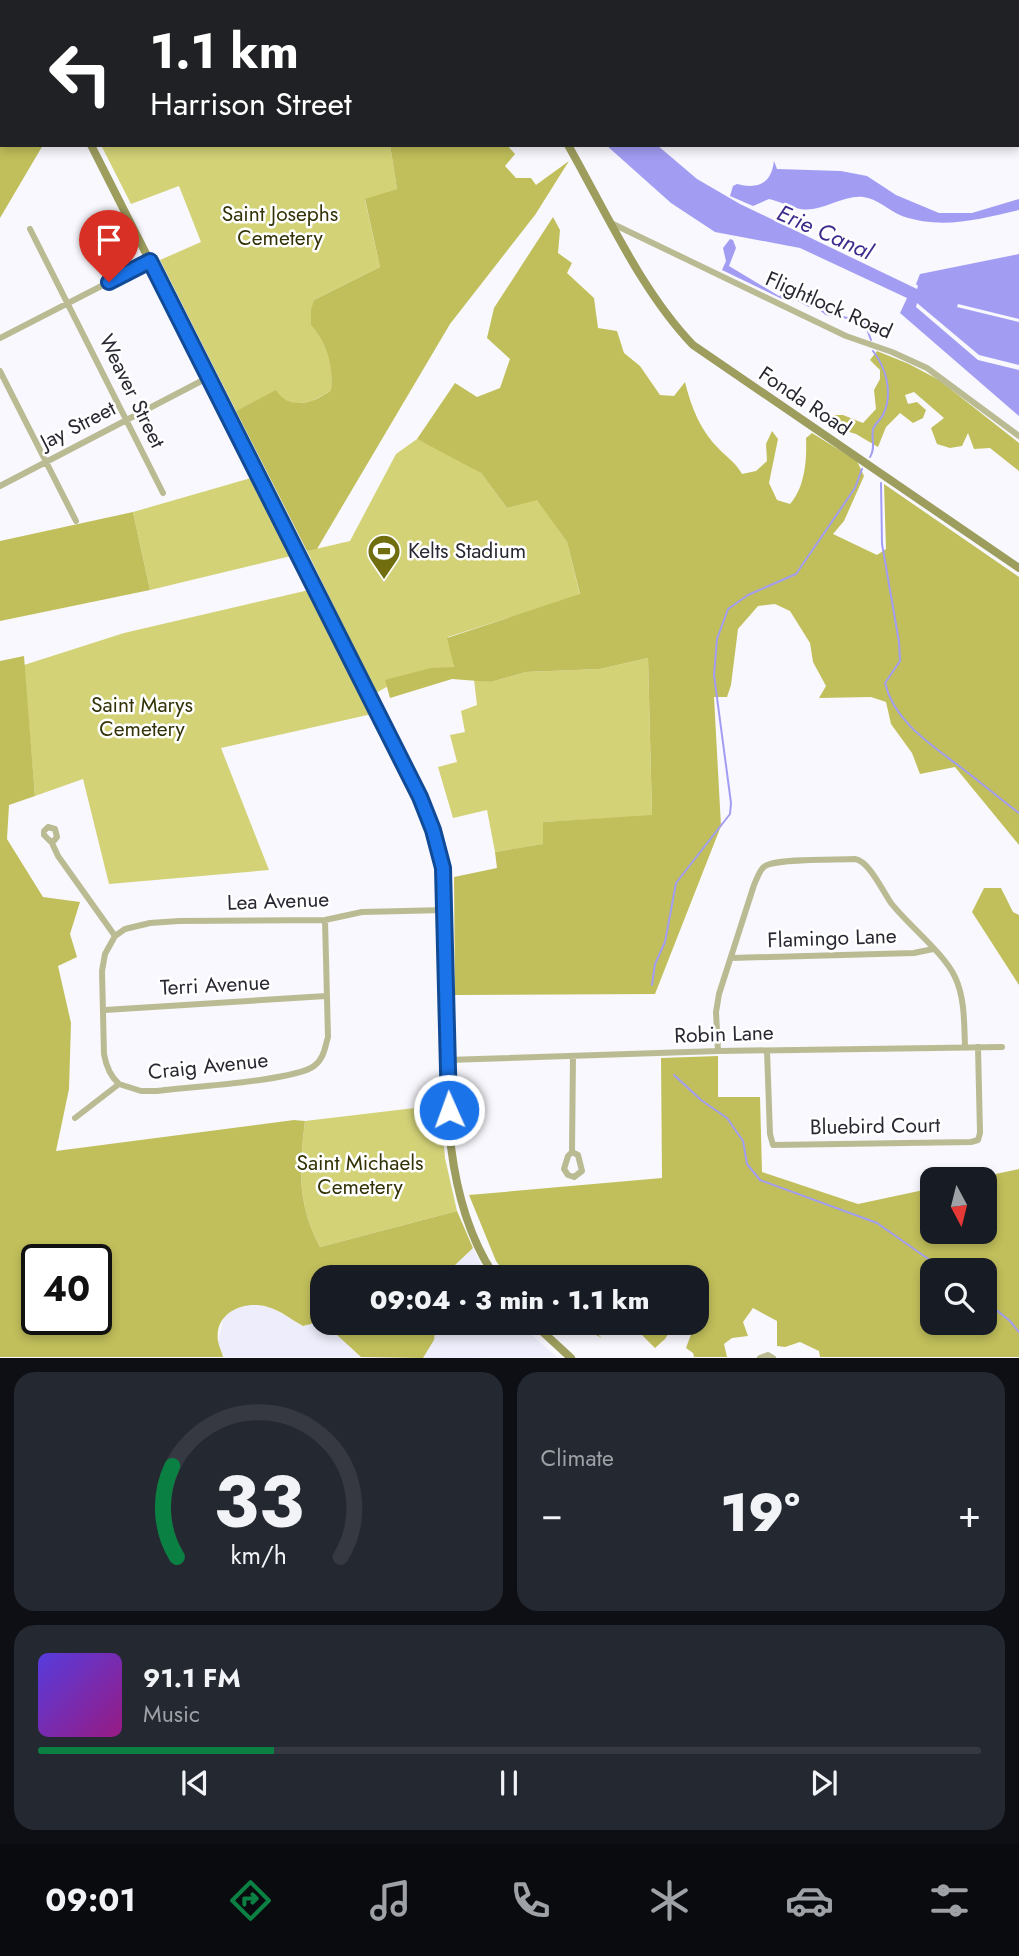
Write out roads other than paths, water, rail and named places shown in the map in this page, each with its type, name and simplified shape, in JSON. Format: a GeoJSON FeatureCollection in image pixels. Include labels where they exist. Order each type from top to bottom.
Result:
{"type":"FeatureCollection","features":[{"type":"Feature","properties":{"kind":"street"},"geometry":{"type":"LineString","coordinates":[[92,147],[420,797],[440,851],[446,910],[447,1060],[453,1162],[471,1230],[489,1265]]}},
{"type":"Feature","properties":{"kind":"street","name":"Fonda Road"},"geometry":{"type":"LineString","coordinates":[[569,147],[665,311],[676,328],[693,345],[1019,568]]}},
{"type":"Feature","properties":{"kind":"street","name":"Flightlock Road"},"geometry":{"type":"LineString","coordinates":[[613,224],[846,336],[927,368],[1019,436]]}},
{"type":"Feature","properties":{"kind":"street","name":"Weaver Street"},"geometry":{"type":"LineString","coordinates":[[30,229],[163,493]]}},
{"type":"Feature","properties":{"kind":"street"},"geometry":{"type":"LineString","coordinates":[[0,338],[150,261]]}},
{"type":"Feature","properties":{"kind":"street"},"geometry":{"type":"LineString","coordinates":[[0,371],[76,521]]}},
{"type":"Feature","properties":{"kind":"street","name":"Jay Street"},"geometry":{"type":"LineString","coordinates":[[0,486],[209,377]]}},
{"type":"Feature","properties":{"kind":"street"},"geometry":{"type":"LineString","coordinates":[[52,843],[58,856],[115,936],[105,954],[102,971],[104,1054],[106,1066],[119,1084]]}},
{"type":"Feature","properties":{"kind":"street"},"geometry":{"type":"LineString","coordinates":[[718,1051],[716,1004],[754,885],[762,868],[787,862],[862,860],[895,908],[955,976],[962,998],[965,1046]]}},
{"type":"Feature","properties":{"kind":"street","name":"Lea Avenue"},"geometry":{"type":"LineString","coordinates":[[115,936],[125,929],[150,923],[325,920],[362,912],[446,910]]}},
{"type":"Feature","properties":{"kind":"street"},"geometry":{"type":"LineString","coordinates":[[325,920],[327,996]]}},
{"type":"Feature","properties":{"kind":"street","name":"Flamingo Lane"},"geometry":{"type":"LineString","coordinates":[[731,958],[914,953],[933,949]]}},
{"type":"Feature","properties":{"kind":"street","name":"Terri Avenue"},"geometry":{"type":"LineString","coordinates":[[105,1010],[327,996]]}},
{"type":"Feature","properties":{"kind":"street","name":"Craig Avenue"},"geometry":{"type":"LineString","coordinates":[[75,1118],[119,1084],[141,1091],[157,1091],[291,1075],[314,1066],[324,1054],[328,1037],[327,996]]}},
{"type":"Feature","properties":{"kind":"street","name":"Bluebird Court"},"geometry":{"type":"LineString","coordinates":[[767,1051],[770,1134],[773,1145],[971,1142],[979,1137],[978,1047]]}},
{"type":"Feature","properties":{"kind":"street","name":"Robin Lane"},"geometry":{"type":"LineString","coordinates":[[447,1060],[718,1051],[1002,1047]]}},
{"type":"Feature","properties":{"kind":"street"},"geometry":{"type":"LineString","coordinates":[[572,1152],[573,1056]]}},
{"type":"Feature","properties":{"kind":"street"},"geometry":{"type":"LineString","coordinates":[[546,1335],[571,1357]]}},
{"type":"Feature","properties":{"kind":"street"},"geometry":{"type":"LineString","coordinates":[[760,1357],[773,1357]]}},
{"type":"Feature","properties":{"kind":"waterway"},"geometry":{"type":"LineString","coordinates":[[785,293],[809,306],[816,306],[826,314],[864,321],[871,340]]}},
{"type":"Feature","properties":{"kind":"waterway"},"geometry":{"type":"LineString","coordinates":[[870,457],[873,450],[873,429],[883,415],[888,399],[885,374],[873,351]]}},
{"type":"Feature","properties":{"kind":"waterway"},"geometry":{"type":"LineString","coordinates":[[652,985],[655,964],[665,942],[676,883],[730,814],[731,803],[714,675],[717,639],[728,609],[748,595],[796,574],[855,488],[862,469]]}},
{"type":"Feature","properties":{"kind":"waterway"},"geometry":{"type":"LineString","coordinates":[[881,483],[882,544],[900,661],[885,683],[890,697],[896,709],[914,730],[1019,813]]}},
{"type":"Feature","properties":{"kind":"waterway"},"geometry":{"type":"LineString","coordinates":[[674,1075],[701,1100],[727,1118],[743,1141],[747,1164],[760,1180],[877,1223],[927,1258]]}},
{"type":"Feature","properties":{"kind":"waterway"},"geometry":{"type":"LineString","coordinates":[[997,1311],[1019,1332]]}},
{"type":"Feature","properties":{"kind":"place","name":"Kelts Stadium"},"geometry":{"type":"Point","coordinates":[384,581]}},
{"type":"Feature","properties":{"kind":"park label","name":"Saint Josephs Cemetery"},"geometry":{"type":"Point","coordinates":[280,226]}},
{"type":"Feature","properties":{"kind":"park label","name":"Saint Marys Cemetery"},"geometry":{"type":"Point","coordinates":[142,717]}},
{"type":"Feature","properties":{"kind":"park label","name":"Saint Michaels Cemetery"},"geometry":{"type":"Point","coordinates":[360,1175]}},
{"type":"Feature","properties":{"kind":"water label","name":"Erie Canal"},"geometry":{"type":"Point","coordinates":[825,232]}}]}
